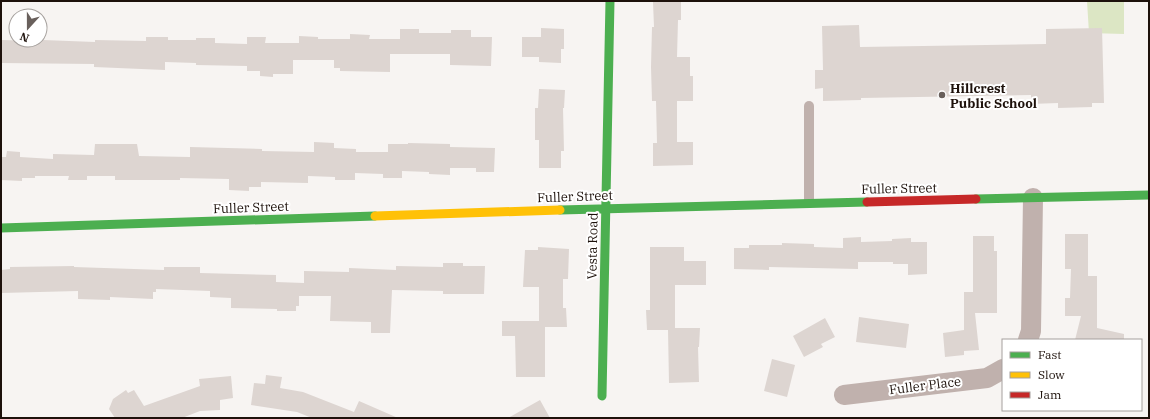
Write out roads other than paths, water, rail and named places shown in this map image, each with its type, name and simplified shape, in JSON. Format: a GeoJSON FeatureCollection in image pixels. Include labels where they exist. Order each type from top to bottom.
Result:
{"type":"FeatureCollection","features":[{"type":"Feature","properties":{"kind":"street","name":"Vesta Road"},"geometry":{"type":"LineString","coordinates":[[602,396],[610,1]]}},
{"type":"Feature","properties":{"kind":"street","name":"Fuller Street"},"geometry":{"type":"LineString","coordinates":[[1,228],[606,208],[1149,195]]}},
{"type":"Feature","properties":{"kind":"street"},"geometry":{"type":"LineString","coordinates":[[1028,339],[1031,332],[1033,198]]}},
{"type":"Feature","properties":{"kind":"street","name":"Fuller Place"},"geometry":{"type":"LineString","coordinates":[[844,395],[987,378],[1002,370]]}},
{"type":"Feature","properties":{"kind":"lane"},"geometry":{"type":"LineString","coordinates":[[809,106],[809,203]]}},
{"type":"Feature","properties":{"kind":"place","name":"Hillcrest Public School"},"geometry":{"type":"Point","coordinates":[942,95]}}]}
